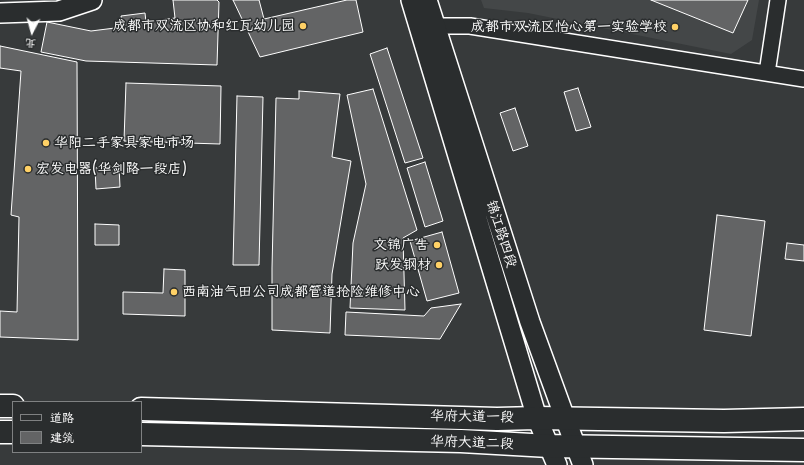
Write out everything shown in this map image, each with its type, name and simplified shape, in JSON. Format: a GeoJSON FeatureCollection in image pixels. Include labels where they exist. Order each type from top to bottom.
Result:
{"type":"FeatureCollection","features":[{"type":"Feature","properties":{"kind":"main road"},"geometry":{"type":"LineString","coordinates":[[0,406],[12,406]]}},
{"type":"Feature","properties":{"kind":"main road","name":"华府大道一段"},"geometry":{"type":"LineString","coordinates":[[142,409],[497,419],[565,418],[724,421],[804,419]]}},
{"type":"Feature","properties":{"kind":"main road"},"geometry":{"type":"LineString","coordinates":[[0,432],[12,432]]}},
{"type":"Feature","properties":{"kind":"main road","name":"华府大道二段"},"geometry":{"type":"LineString","coordinates":[[142,434],[461,442],[553,456],[804,450]]}},
{"type":"Feature","properties":{"kind":"street"},"geometry":{"type":"LineString","coordinates":[[0,13],[59,11],[92,0]]}},
{"type":"Feature","properties":{"kind":"street","name":"锦江路四段"},"geometry":{"type":"LineString","coordinates":[[410,0],[428,29],[530,322],[580,456]]}},
{"type":"Feature","properties":{"kind":"street","name":"锦江路四段"},"geometry":{"type":"LineString","coordinates":[[427,0],[428,29],[537,418],[553,456]]}},
{"type":"Feature","properties":{"kind":"street"},"geometry":{"type":"LineString","coordinates":[[767,73],[778,0]]}},
{"type":"Feature","properties":{"kind":"street"},"geometry":{"type":"LineString","coordinates":[[428,29],[470,26],[804,79]]}},
{"type":"Feature","properties":{"kind":"shaded area","name":"成都市双流区怡心第一实验学校"},"geometry":{"type":"Polygon","coordinates":[[[481,0],[759,0],[752,40],[731,54],[528,13],[484,8],[481,0]]]}},
{"type":"Feature","properties":{"kind":"building"},"geometry":{"type":"Polygon","coordinates":[[[173,0],[217,0],[219,2],[217,65],[86,61],[41,52],[47,22],[91,31],[123,27],[121,16],[145,13],[146,22],[175,18],[173,0]]]}},
{"type":"Feature","properties":{"kind":"building","name":"成都市双流区协和红瓦幼儿园"},"geometry":{"type":"Polygon","coordinates":[[[233,0],[259,0],[264,19],[347,0],[356,0],[363,32],[260,57],[233,0]]]}},
{"type":"Feature","properties":{"kind":"building"},"geometry":{"type":"Polygon","coordinates":[[[651,0],[748,0],[733,33],[651,0]]]}},
{"type":"Feature","properties":{"kind":"building","name":"华阳二手家具家电市场"},"geometry":{"type":"Polygon","coordinates":[[[0,46],[77,62],[78,340],[0,337],[0,311],[17,312],[19,217],[11,215],[21,71],[0,68],[0,46]]]}},
{"type":"Feature","properties":{"kind":"building"},"geometry":{"type":"Polygon","coordinates":[[[387,48],[423,158],[405,163],[370,54],[387,48]]]}},
{"type":"Feature","properties":{"kind":"building"},"geometry":{"type":"Polygon","coordinates":[[[126,83],[221,86],[220,144],[124,141],[126,83]]]}},
{"type":"Feature","properties":{"kind":"building"},"geometry":{"type":"Polygon","coordinates":[[[578,88],[591,127],[576,131],[564,92],[578,88]]]}},
{"type":"Feature","properties":{"kind":"building"},"geometry":{"type":"Polygon","coordinates":[[[373,89],[417,230],[403,238],[405,310],[350,308],[353,243],[366,184],[347,95],[373,89]]]}},
{"type":"Feature","properties":{"kind":"building"},"geometry":{"type":"Polygon","coordinates":[[[299,91],[340,94],[332,157],[351,161],[332,274],[330,333],[272,330],[276,98],[299,99],[299,91]]]}},
{"type":"Feature","properties":{"kind":"building"},"geometry":{"type":"Polygon","coordinates":[[[237,96],[263,97],[259,265],[233,265],[237,96]]]}},
{"type":"Feature","properties":{"kind":"building"},"geometry":{"type":"Polygon","coordinates":[[[515,108],[528,146],[513,151],[500,113],[515,108]]]}},
{"type":"Feature","properties":{"kind":"building"},"geometry":{"type":"Polygon","coordinates":[[[425,162],[443,221],[425,227],[407,168],[425,162]]]}},
{"type":"Feature","properties":{"kind":"building"},"geometry":{"type":"Polygon","coordinates":[[[119,166],[120,187],[96,189],[95,168],[119,166]]]}},
{"type":"Feature","properties":{"kind":"building"},"geometry":{"type":"Polygon","coordinates":[[[717,215],[765,221],[751,336],[704,330],[717,215]]]}},
{"type":"Feature","properties":{"kind":"building"},"geometry":{"type":"Polygon","coordinates":[[[95,224],[119,225],[119,245],[95,245],[95,224]]]}},
{"type":"Feature","properties":{"kind":"building"},"geometry":{"type":"Polygon","coordinates":[[[442,232],[459,293],[427,301],[410,241],[442,232]]]}},
{"type":"Feature","properties":{"kind":"building"},"geometry":{"type":"Polygon","coordinates":[[[787,243],[804,245],[804,261],[785,259],[787,243]]]}},
{"type":"Feature","properties":{"kind":"building","name":"西南油气田公司成都管道抢险维修中心"},"geometry":{"type":"Polygon","coordinates":[[[164,269],[185,270],[185,316],[123,314],[123,292],[163,293],[164,269]]]}},
{"type":"Feature","properties":{"kind":"building"},"geometry":{"type":"Polygon","coordinates":[[[461,304],[440,339],[345,335],[346,312],[424,316],[431,308],[461,304]]]}},
{"type":"Feature","properties":{"kind":"place","name":"成都市双流区协和红瓦幼儿园"},"geometry":{"type":"Point","coordinates":[303,26]}},
{"type":"Feature","properties":{"kind":"place","name":"成都市双流区怡心第一实验学校"},"geometry":{"type":"Point","coordinates":[675,27]}},
{"type":"Feature","properties":{"kind":"place","name":"华阳二手家具家电市场"},"geometry":{"type":"Point","coordinates":[46,143]}},
{"type":"Feature","properties":{"kind":"place","name":"宏发电器(华剑路一段店)"},"geometry":{"type":"Point","coordinates":[28,169]}},
{"type":"Feature","properties":{"kind":"place","name":"文锦广告"},"geometry":{"type":"Point","coordinates":[437,245]}},
{"type":"Feature","properties":{"kind":"place","name":"跃发钢材"},"geometry":{"type":"Point","coordinates":[439,265]}},
{"type":"Feature","properties":{"kind":"place","name":"西南油气田公司成都管道抢险维修中心"},"geometry":{"type":"Point","coordinates":[174,292]}}]}
